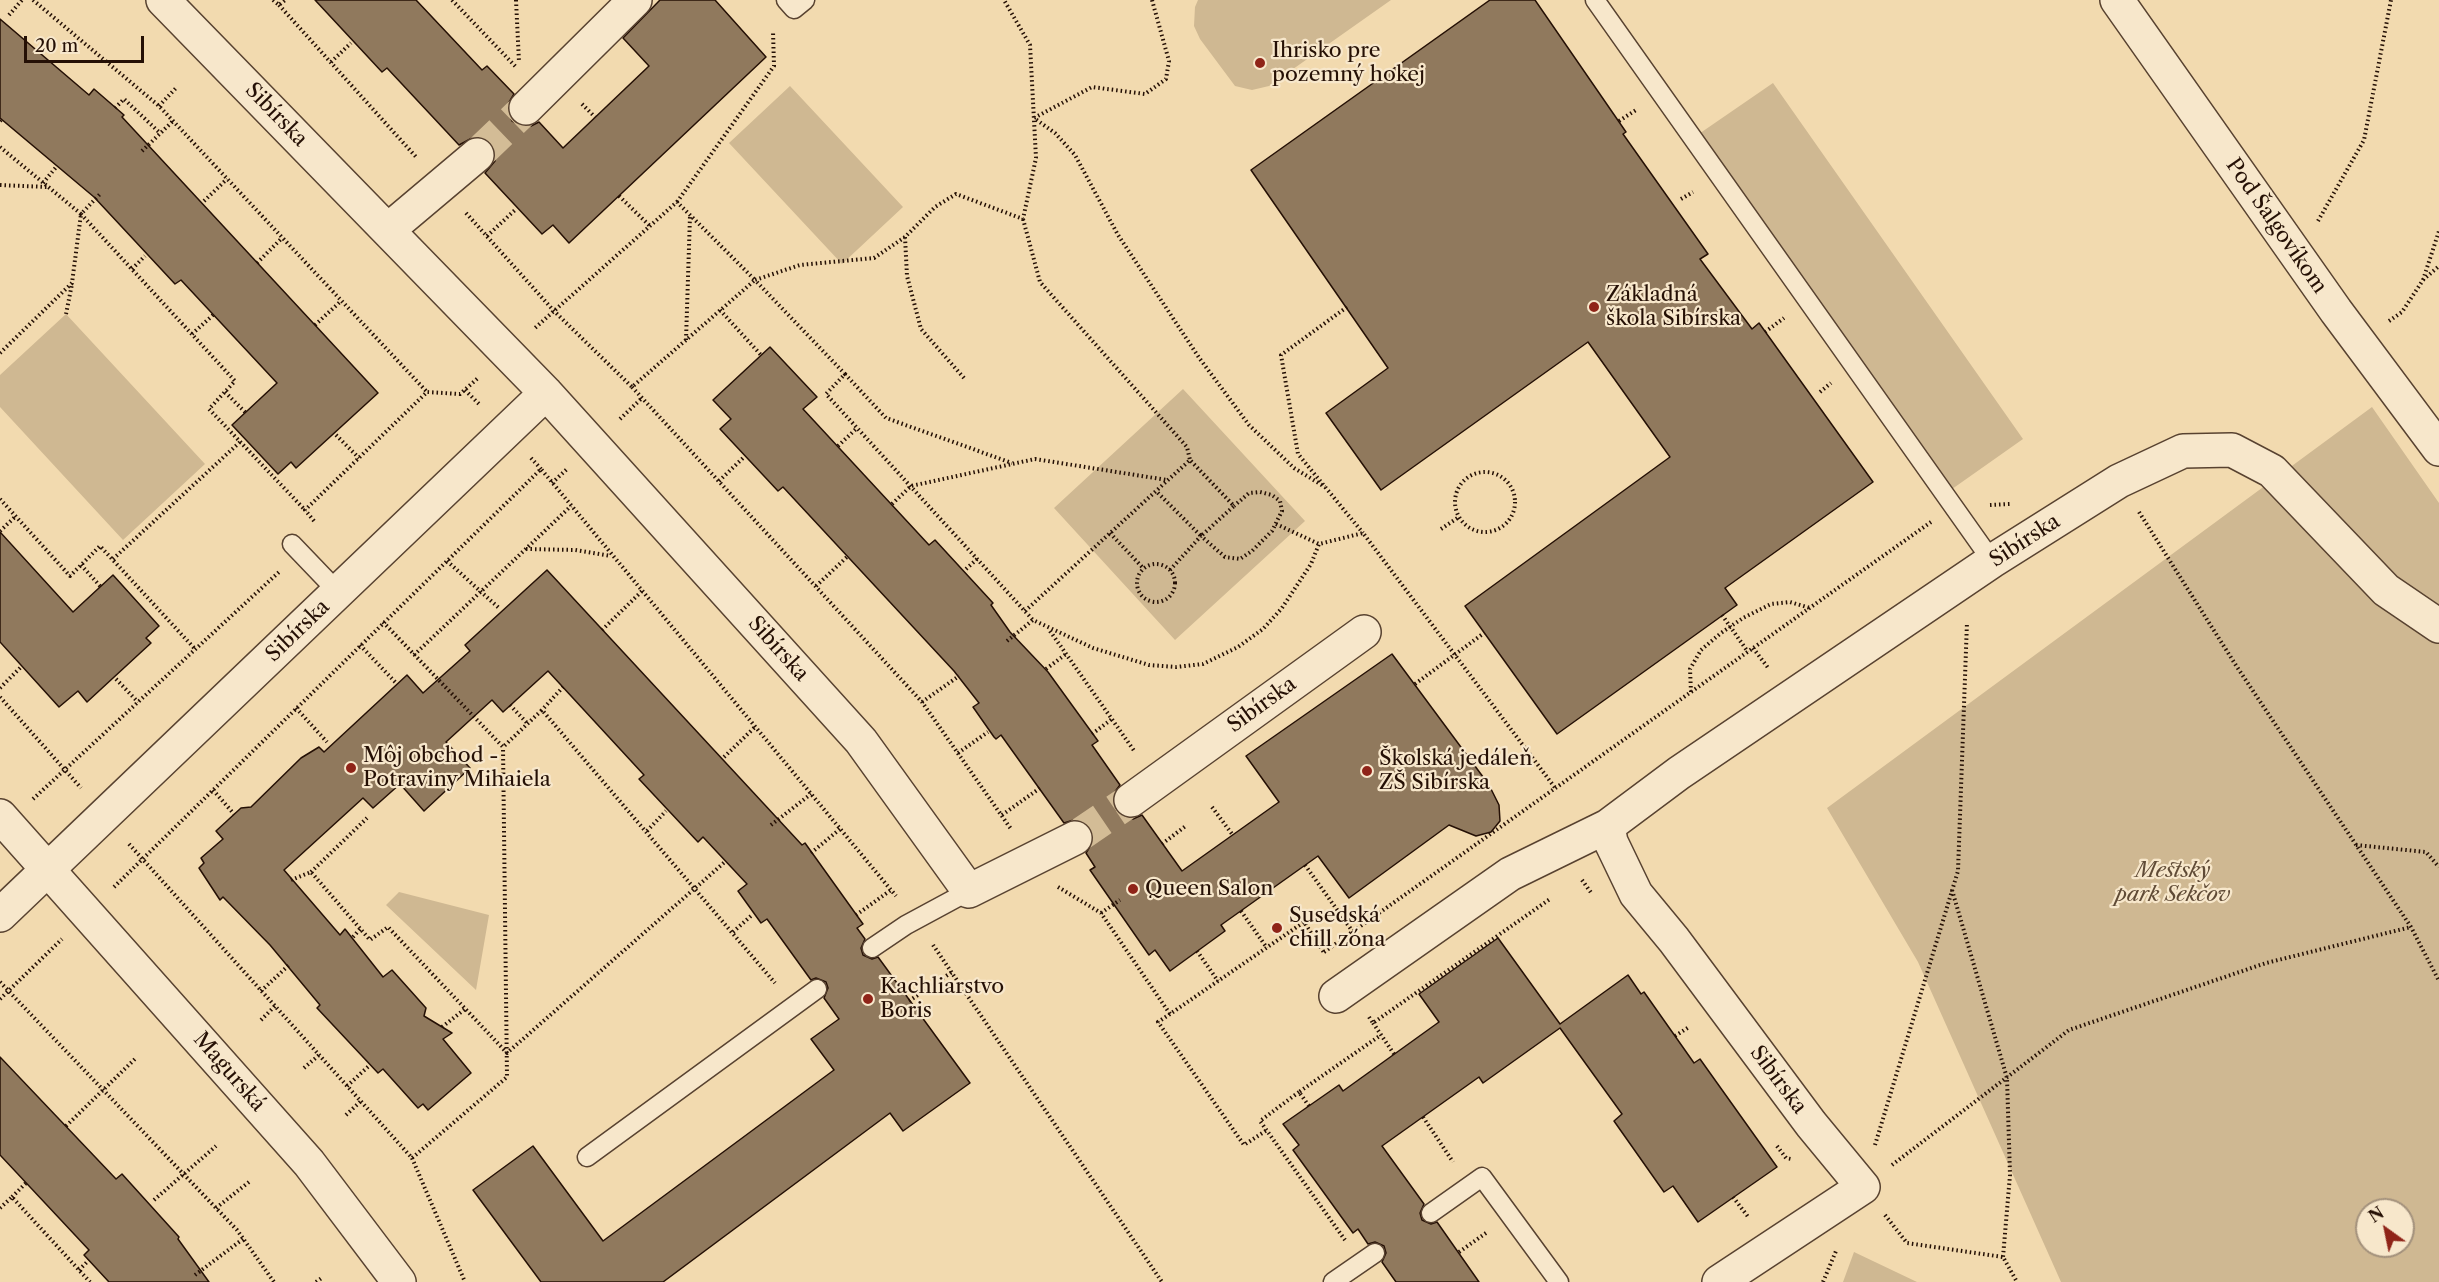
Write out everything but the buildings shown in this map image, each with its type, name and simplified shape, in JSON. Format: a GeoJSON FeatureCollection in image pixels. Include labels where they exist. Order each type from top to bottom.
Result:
{"type":"FeatureCollection","features":[{"type":"Feature","properties":{"kind":"street","name":"Sibírska"},"geometry":{"type":"LineString","coordinates":[[163,0],[546,393],[861,741],[969,891]]}},
{"type":"Feature","properties":{"kind":"street"},"geometry":{"type":"LineString","coordinates":[[526,108],[635,0]]}},
{"type":"Feature","properties":{"kind":"street","name":"Pod Šalgovíkom"},"geometry":{"type":"LineString","coordinates":[[2117,0],[2360,344],[2439,449]]}},
{"type":"Feature","properties":{"kind":"street"},"geometry":{"type":"LineString","coordinates":[[388,230],[477,155]]}},
{"type":"Feature","properties":{"kind":"street","name":"Sibírska"},"geometry":{"type":"LineString","coordinates":[[0,915],[546,393]]}},
{"type":"Feature","properties":{"kind":"street","name":"Sibírska"},"geometry":{"type":"LineString","coordinates":[[1342,992],[1510,874],[1608,826],[1679,773],[1980,570],[2119,481],[2183,451],[2232,450],[2272,471],[2386,590],[2439,626]]}},
{"type":"Feature","properties":{"kind":"street","name":"Sibírska"},"geometry":{"type":"LineString","coordinates":[[1144,791],[1364,632]]}},
{"type":"Feature","properties":{"kind":"street","name":"Magurská"},"geometry":{"type":"LineString","coordinates":[[0,816],[50,869],[309,1163],[399,1282]]}},
{"type":"Feature","properties":{"kind":"street","name":"Sibírska"},"geometry":{"type":"LineString","coordinates":[[1608,826],[1611,842],[1636,894],[1674,940],[1810,1124],[1863,1187]]}},
{"type":"Feature","properties":{"kind":"street"},"geometry":{"type":"LineString","coordinates":[[969,891],[1075,838]]}},
{"type":"Feature","properties":{"kind":"street"},"geometry":{"type":"LineString","coordinates":[[1719,1282],[1863,1187]]}},
{"type":"Feature","properties":{"kind":"lane"},"geometry":{"type":"LineString","coordinates":[[786,0],[794,9],[805,0]]}},
{"type":"Feature","properties":{"kind":"lane"},"geometry":{"type":"LineString","coordinates":[[1594,0],[1953,506],[1980,570]]}},
{"type":"Feature","properties":{"kind":"lane"},"geometry":{"type":"LineString","coordinates":[[292,544],[338,592]]}},
{"type":"Feature","properties":{"kind":"lane"},"geometry":{"type":"LineString","coordinates":[[872,948],[916,920],[969,891]]}},
{"type":"Feature","properties":{"kind":"lane"},"geometry":{"type":"LineString","coordinates":[[587,1157],[817,989]]}},
{"type":"Feature","properties":{"kind":"lane"},"geometry":{"type":"LineString","coordinates":[[1431,1214],[1482,1177],[1559,1282]]}},
{"type":"Feature","properties":{"kind":"lane"},"geometry":{"type":"LineString","coordinates":[[1333,1282],[1375,1253]]}},
{"type":"Feature","properties":{"kind":"path"},"geometry":{"type":"LineString","coordinates":[[9,15],[22,0]]}},
{"type":"Feature","properties":{"kind":"path"},"geometry":{"type":"LineString","coordinates":[[33,0],[159,106],[427,392]]}},
{"type":"Feature","properties":{"kind":"path"},"geometry":{"type":"LineString","coordinates":[[273,0],[279,5],[285,0]]}},
{"type":"Feature","properties":{"kind":"path"},"geometry":{"type":"LineString","coordinates":[[452,0],[520,72],[516,0]]}},
{"type":"Feature","properties":{"kind":"path"},"geometry":{"type":"LineString","coordinates":[[1004,0],[1030,45],[1036,158],[1023,219],[1040,282],[1187,447],[1190,460],[1234,506]]}},
{"type":"Feature","properties":{"kind":"path"},"geometry":{"type":"LineString","coordinates":[[1034,118],[1092,87],[1145,94],[1166,79],[1169,61],[1152,0]]}},
{"type":"Feature","properties":{"kind":"path"},"geometry":{"type":"LineString","coordinates":[[2298,256],[2364,140],[2391,0]]}},
{"type":"Feature","properties":{"kind":"path"},"geometry":{"type":"LineString","coordinates":[[772,22],[774,66],[676,202],[554,311],[632,387],[922,702],[1047,879],[1101,913],[1170,1014]]}},
{"type":"Feature","properties":{"kind":"path"},"geometry":{"type":"LineString","coordinates":[[331,62],[351,43]]}},
{"type":"Feature","properties":{"kind":"path"},"geometry":{"type":"LineString","coordinates":[[159,106],[176,88]]}},
{"type":"Feature","properties":{"kind":"path"},"geometry":{"type":"LineString","coordinates":[[115,108],[124,99],[160,133]]}},
{"type":"Feature","properties":{"kind":"path"},"geometry":{"type":"LineString","coordinates":[[1034,118],[1055,133],[1075,155],[1118,235],[1200,359],[1249,425],[1294,468],[1325,487]]}},
{"type":"Feature","properties":{"kind":"path"},"geometry":{"type":"LineString","coordinates":[[142,151],[173,121]]}},
{"type":"Feature","properties":{"kind":"path"},"geometry":{"type":"LineString","coordinates":[[0,147],[81,214],[236,381],[209,409],[305,510]]}},
{"type":"Feature","properties":{"kind":"path"},"geometry":{"type":"LineString","coordinates":[[43,183],[57,166]]}},
{"type":"Feature","properties":{"kind":"path"},"geometry":{"type":"LineString","coordinates":[[204,201],[227,179]]}},
{"type":"Feature","properties":{"kind":"path"},"geometry":{"type":"LineString","coordinates":[[0,184],[49,187]]}},
{"type":"Feature","properties":{"kind":"path"},"geometry":{"type":"LineString","coordinates":[[66,314],[81,214],[100,194]]}},
{"type":"Feature","properties":{"kind":"path"},"geometry":{"type":"LineString","coordinates":[[632,387],[755,280],[800,265],[874,258],[906,237],[935,207],[956,194],[1023,219]]}},
{"type":"Feature","properties":{"kind":"path"},"geometry":{"type":"LineString","coordinates":[[619,196],[650,226]]}},
{"type":"Feature","properties":{"kind":"path"},"geometry":{"type":"LineString","coordinates":[[676,202],[755,280],[886,418],[1013,464]]}},
{"type":"Feature","properties":{"kind":"path"},"geometry":{"type":"LineString","coordinates":[[487,236],[515,210]]}},
{"type":"Feature","properties":{"kind":"path"},"geometry":{"type":"LineString","coordinates":[[686,340],[690,215]]}},
{"type":"Feature","properties":{"kind":"path"},"geometry":{"type":"LineString","coordinates":[[2360,344],[2402,312],[2422,280],[2439,231]]}},
{"type":"Feature","properties":{"kind":"path"},"geometry":{"type":"LineString","coordinates":[[257,263],[282,237]]}},
{"type":"Feature","properties":{"kind":"path"},"geometry":{"type":"LineString","coordinates":[[906,237],[908,276],[921,329],[964,378]]}},
{"type":"Feature","properties":{"kind":"path"},"geometry":{"type":"LineString","coordinates":[[132,269],[146,256]]}},
{"type":"Feature","properties":{"kind":"path"},"geometry":{"type":"LineString","coordinates":[[2422,280],[2439,266]]}},
{"type":"Feature","properties":{"kind":"path"},"geometry":{"type":"LineString","coordinates":[[0,353],[72,283]]}},
{"type":"Feature","properties":{"kind":"path"},"geometry":{"type":"LineString","coordinates":[[315,325],[341,301]]}},
{"type":"Feature","properties":{"kind":"path"},"geometry":{"type":"LineString","coordinates":[[1347,307],[1281,355],[1298,454],[1363,533]]}},
{"type":"Feature","properties":{"kind":"path"},"geometry":{"type":"LineString","coordinates":[[720,310],[761,356]]}},
{"type":"Feature","properties":{"kind":"path"},"geometry":{"type":"LineString","coordinates":[[192,334],[213,315]]}},
{"type":"Feature","properties":{"kind":"path"},"geometry":{"type":"LineString","coordinates":[[845,374],[826,394],[1033,620]]}},
{"type":"Feature","properties":{"kind":"path"},"geometry":{"type":"LineString","coordinates":[[225,392],[246,413]]}},
{"type":"Feature","properties":{"kind":"path"},"geometry":{"type":"LineString","coordinates":[[838,446],[857,428]]}},
{"type":"Feature","properties":{"kind":"path"},"geometry":{"type":"LineString","coordinates":[[336,435],[359,458]]}},
{"type":"Feature","properties":{"kind":"path"},"geometry":{"type":"LineString","coordinates":[[112,559],[240,442]]}},
{"type":"Feature","properties":{"kind":"path"},"geometry":{"type":"LineString","coordinates":[[719,481],[743,458]]}},
{"type":"Feature","properties":{"kind":"path"},"geometry":{"type":"LineString","coordinates":[[892,504],[911,486],[1035,459],[1168,480]]}},
{"type":"Feature","properties":{"kind":"path"},"geometry":{"type":"LineString","coordinates":[[1025,611],[1190,460]]}},
{"type":"Feature","properties":{"kind":"path"},"geometry":{"type":"LineString","coordinates":[[0,999],[541,469],[916,920],[1162,1282]]}},
{"type":"Feature","properties":{"kind":"path"},"geometry":{"type":"LineString","coordinates":[[1489,472],[1506,480],[1512,487],[1515,507],[1512,518],[1505,525],[1485,532],[1475,531],[1460,518],[1455,499],[1463,482],[1471,476],[1489,472]]}},
{"type":"Feature","properties":{"kind":"path"},"geometry":{"type":"LineString","coordinates":[[2119,481],[2237,667],[2411,927],[2439,981]]}},
{"type":"Feature","properties":{"kind":"path"},"geometry":{"type":"LineString","coordinates":[[1156,491],[1201,536],[1225,557],[1240,559],[1252,551],[1276,524],[1282,511],[1280,501],[1272,495],[1249,493],[1201,536],[1170,570]]}},
{"type":"Feature","properties":{"kind":"path"},"geometry":{"type":"LineString","coordinates":[[0,498],[70,576],[100,546],[195,649]]}},
{"type":"Feature","properties":{"kind":"path"},"geometry":{"type":"LineString","coordinates":[[414,655],[572,506]]}},
{"type":"Feature","properties":{"kind":"path"},"geometry":{"type":"LineString","coordinates":[[1324,952],[1953,506]]}},
{"type":"Feature","properties":{"kind":"path"},"geometry":{"type":"LineString","coordinates":[[0,531],[16,516]]}},
{"type":"Feature","properties":{"kind":"path"},"geometry":{"type":"LineString","coordinates":[[1441,529],[1460,518]]}},
{"type":"Feature","properties":{"kind":"path"},"geometry":{"type":"LineString","coordinates":[[1276,524],[1319,543]]}},
{"type":"Feature","properties":{"kind":"path"},"geometry":{"type":"LineString","coordinates":[[1110,533],[1144,569]]}},
{"type":"Feature","properties":{"kind":"path"},"geometry":{"type":"LineString","coordinates":[[525,549],[575,550],[613,556]]}},
{"type":"Feature","properties":{"kind":"path"},"geometry":{"type":"LineString","coordinates":[[816,586],[848,556]]}},
{"type":"Feature","properties":{"kind":"path"},"geometry":{"type":"LineString","coordinates":[[966,570],[978,559]]}},
{"type":"Feature","properties":{"kind":"path"},"geometry":{"type":"LineString","coordinates":[[447,561],[500,609]]}},
{"type":"Feature","properties":{"kind":"path"},"geometry":{"type":"LineString","coordinates":[[1159,564],[1170,570],[1174,587],[1168,597],[1157,602],[1146,598],[1138,589],[1138,577],[1144,569],[1159,564]]}},
{"type":"Feature","properties":{"kind":"path"},"geometry":{"type":"LineString","coordinates":[[81,565],[101,587]]}},
{"type":"Feature","properties":{"kind":"path"},"geometry":{"type":"LineString","coordinates":[[1863,1187],[1958,871],[1980,570]]}},
{"type":"Feature","properties":{"kind":"path"},"geometry":{"type":"LineString","coordinates":[[602,630],[642,591]]}},
{"type":"Feature","properties":{"kind":"path"},"geometry":{"type":"LineString","coordinates":[[1691,693],[1690,669],[1701,650],[1730,627],[1771,604],[1790,602],[1810,608]]}},
{"type":"Feature","properties":{"kind":"path"},"geometry":{"type":"LineString","coordinates":[[1722,615],[1748,652]]}},
{"type":"Feature","properties":{"kind":"path"},"geometry":{"type":"LineString","coordinates":[[383,622],[503,747],[507,1077],[412,1158]]}},
{"type":"Feature","properties":{"kind":"path"},"geometry":{"type":"LineString","coordinates":[[1047,628],[1112,719],[1144,791]]}},
{"type":"Feature","properties":{"kind":"path"},"geometry":{"type":"LineString","coordinates":[[1414,684],[1484,633]]}},
{"type":"Feature","properties":{"kind":"path"},"geometry":{"type":"LineString","coordinates":[[360,645],[397,684]]}},
{"type":"Feature","properties":{"kind":"path"},"geometry":{"type":"LineString","coordinates":[[1046,669],[1066,654]]}},
{"type":"Feature","properties":{"kind":"path"},"geometry":{"type":"LineString","coordinates":[[0,688],[22,666]]}},
{"type":"Feature","properties":{"kind":"path"},"geometry":{"type":"LineString","coordinates":[[922,702],[959,676]]}},
{"type":"Feature","properties":{"kind":"path"},"geometry":{"type":"LineString","coordinates":[[116,679],[138,702]]}},
{"type":"Feature","properties":{"kind":"path"},"geometry":{"type":"LineString","coordinates":[[503,747],[563,687]]}},
{"type":"Feature","properties":{"kind":"path"},"geometry":{"type":"LineString","coordinates":[[0,697],[142,859],[412,1158],[465,1282]]}},
{"type":"Feature","properties":{"kind":"path"},"geometry":{"type":"LineString","coordinates":[[510,705],[528,724]]}},
{"type":"Feature","properties":{"kind":"path"},"geometry":{"type":"LineString","coordinates":[[296,708],[327,741]]}},
{"type":"Feature","properties":{"kind":"path"},"geometry":{"type":"LineString","coordinates":[[539,713],[542,710],[647,831],[793,1006]]}},
{"type":"Feature","properties":{"kind":"path"},"geometry":{"type":"LineString","coordinates":[[1092,734],[1112,719]]}},
{"type":"Feature","properties":{"kind":"path"},"geometry":{"type":"LineString","coordinates":[[724,757],[755,727]]}},
{"type":"Feature","properties":{"kind":"path"},"geometry":{"type":"LineString","coordinates":[[958,753],[988,732]]}},
{"type":"Feature","properties":{"kind":"path"},"geometry":{"type":"LineString","coordinates":[[1002,815],[1040,788]]}},
{"type":"Feature","properties":{"kind":"path"},"geometry":{"type":"LineString","coordinates":[[213,790],[234,814]]}},
{"type":"Feature","properties":{"kind":"path"},"geometry":{"type":"LineString","coordinates":[[771,825],[811,794]]}},
{"type":"Feature","properties":{"kind":"path"},"geometry":{"type":"LineString","coordinates":[[1212,807],[1232,834]]}},
{"type":"Feature","properties":{"kind":"path"},"geometry":{"type":"LineString","coordinates":[[647,831],[666,812]]}},
{"type":"Feature","properties":{"kind":"path"},"geometry":{"type":"LineString","coordinates":[[291,880],[311,872],[367,818]]}},
{"type":"Feature","properties":{"kind":"path"},"geometry":{"type":"LineString","coordinates":[[1162,844],[1187,825]]}},
{"type":"Feature","properties":{"kind":"path"},"geometry":{"type":"LineString","coordinates":[[811,853],[840,829]]}},
{"type":"Feature","properties":{"kind":"path"},"geometry":{"type":"LineString","coordinates":[[2356,845],[2426,852],[2439,867]]}},
{"type":"Feature","properties":{"kind":"path"},"geometry":{"type":"LineString","coordinates":[[507,1053],[726,861]]}},
{"type":"Feature","properties":{"kind":"path"},"geometry":{"type":"LineString","coordinates":[[1305,866],[1353,932]]}},
{"type":"Feature","properties":{"kind":"path"},"geometry":{"type":"LineString","coordinates":[[311,872],[370,940],[388,927],[507,1053]]}},
{"type":"Feature","properties":{"kind":"path"},"geometry":{"type":"LineString","coordinates":[[1580,878],[1598,903]]}},
{"type":"Feature","properties":{"kind":"path"},"geometry":{"type":"LineString","coordinates":[[856,915],[891,890]]}},
{"type":"Feature","properties":{"kind":"path"},"geometry":{"type":"LineString","coordinates":[[1952,890],[2007,1078],[2010,1176],[2003,1257],[2017,1282]]}},
{"type":"Feature","properties":{"kind":"path"},"geometry":{"type":"LineString","coordinates":[[1373,1023],[1551,898]]}},
{"type":"Feature","properties":{"kind":"path"},"geometry":{"type":"LineString","coordinates":[[1101,913],[1120,900]]}},
{"type":"Feature","properties":{"kind":"path"},"geometry":{"type":"LineString","coordinates":[[1241,911],[1267,948]]}},
{"type":"Feature","properties":{"kind":"path"},"geometry":{"type":"LineString","coordinates":[[733,932],[752,915]]}},
{"type":"Feature","properties":{"kind":"path"},"geometry":{"type":"LineString","coordinates":[[1267,1130],[1244,1145],[1158,1022],[1304,922],[1324,952],[1342,992],[1373,1023],[1394,1054]]}},
{"type":"Feature","properties":{"kind":"path"},"geometry":{"type":"LineString","coordinates":[[1863,1187],[2069,1030],[2266,963],[2411,927]]}},
{"type":"Feature","properties":{"kind":"path"},"geometry":{"type":"LineString","coordinates":[[353,937],[360,929]]}},
{"type":"Feature","properties":{"kind":"path"},"geometry":{"type":"LineString","coordinates":[[1197,951],[1218,981]]}},
{"type":"Feature","properties":{"kind":"path"},"geometry":{"type":"LineString","coordinates":[[261,991],[289,965]]}},
{"type":"Feature","properties":{"kind":"path"},"geometry":{"type":"LineString","coordinates":[[909,1001],[952,972]]}},
{"type":"Feature","properties":{"kind":"path"},"geometry":{"type":"LineString","coordinates":[[0,982],[216,1208],[243,1239],[274,1282]]}},
{"type":"Feature","properties":{"kind":"path"},"geometry":{"type":"LineString","coordinates":[[261,1020],[275,1006]]}},
{"type":"Feature","properties":{"kind":"path"},"geometry":{"type":"LineString","coordinates":[[442,1027],[465,1009]]}},
{"type":"Feature","properties":{"kind":"path"},"geometry":{"type":"LineString","coordinates":[[1683,1017],[1696,1036]]}},
{"type":"Feature","properties":{"kind":"path"},"geometry":{"type":"LineString","coordinates":[[1675,1036],[1689,1027]]}},
{"type":"Feature","properties":{"kind":"path"},"geometry":{"type":"LineString","coordinates":[[1346,1241],[1260,1121],[1381,1035]]}},
{"type":"Feature","properties":{"kind":"path"},"geometry":{"type":"LineString","coordinates":[[304,1068],[319,1055]]}},
{"type":"Feature","properties":{"kind":"path"},"geometry":{"type":"LineString","coordinates":[[66,1126],[137,1057]]}},
{"type":"Feature","properties":{"kind":"path"},"geometry":{"type":"LineString","coordinates":[[347,1086],[370,1065]]}},
{"type":"Feature","properties":{"kind":"path"},"geometry":{"type":"LineString","coordinates":[[1299,1092],[1309,1106]]}},
{"type":"Feature","properties":{"kind":"path"},"geometry":{"type":"LineString","coordinates":[[346,1114],[361,1101]]}},
{"type":"Feature","properties":{"kind":"path"},"geometry":{"type":"LineString","coordinates":[[1423,1118],[1469,1186]]}},
{"type":"Feature","properties":{"kind":"path"},"geometry":{"type":"LineString","coordinates":[[1773,1140],[1786,1158],[1796,1160]]}},
{"type":"Feature","properties":{"kind":"path"},"geometry":{"type":"LineString","coordinates":[[154,1200],[216,1146]]}},
{"type":"Feature","properties":{"kind":"path"},"geometry":{"type":"LineString","coordinates":[[216,1208],[249,1182]]}},
{"type":"Feature","properties":{"kind":"path"},"geometry":{"type":"LineString","coordinates":[[0,1208],[26,1183]]}},
{"type":"Feature","properties":{"kind":"path"},"geometry":{"type":"LineString","coordinates":[[1863,1187],[1907,1243],[2003,1257]]}},
{"type":"Feature","properties":{"kind":"path"},"geometry":{"type":"LineString","coordinates":[[12,1197],[90,1282]]}},
{"type":"Feature","properties":{"kind":"path"},"geometry":{"type":"LineString","coordinates":[[1733,1197],[1752,1222]]}},
{"type":"Feature","properties":{"kind":"path"},"geometry":{"type":"LineString","coordinates":[[1459,1252],[1488,1232],[1494,1240]]}},
{"type":"Feature","properties":{"kind":"path"},"geometry":{"type":"LineString","coordinates":[[195,1275],[243,1239]]}},
{"type":"Feature","properties":{"kind":"path"},"geometry":{"type":"LineString","coordinates":[[79,1270],[89,1260]]}},
{"type":"Feature","properties":{"kind":"path"},"geometry":{"type":"LineString","coordinates":[[316,1282],[323,1277]]}},
{"type":"Feature","properties":{"kind":"green space","name":"Ihrisko pre pozemný hokej"},"geometry":{"type":"Polygon","coordinates":[[[1198,0],[1391,0],[1269,86],[1252,90],[1235,86],[1200,39],[1194,26],[1195,7],[1198,0]]]}},
{"type":"Feature","properties":{"kind":"green space"},"geometry":{"type":"Polygon","coordinates":[[[1773,83],[2023,439],[1945,494],[1693,138],[1773,83]]]}},
{"type":"Feature","properties":{"kind":"green space"},"geometry":{"type":"Polygon","coordinates":[[[790,86],[903,207],[842,264],[729,143],[790,86]]]}},
{"type":"Feature","properties":{"kind":"green space"},"geometry":{"type":"Polygon","coordinates":[[[66,314],[205,464],[123,540],[0,407],[0,375],[66,314]]]}},
{"type":"Feature","properties":{"kind":"green space"},"geometry":{"type":"Polygon","coordinates":[[[1183,389],[1305,521],[1175,640],[1054,508],[1183,389]]]}},
{"type":"Feature","properties":{"kind":"green space","name":"Mestský park Sekčov"},"geometry":{"type":"Polygon","coordinates":[[[2372,407],[2439,503],[2439,1282],[2061,1282],[1918,962],[1827,808],[2372,407]]]}},
{"type":"Feature","properties":{"kind":"green space"},"geometry":{"type":"Polygon","coordinates":[[[399,892],[489,915],[476,990],[386,905],[399,892]]]}},
{"type":"Feature","properties":{"kind":"green space"},"geometry":{"type":"Polygon","coordinates":[[[1854,1252],[1917,1282],[1843,1282],[1854,1252]]]}},
{"type":"Feature","properties":{"kind":"tunnel"},"geometry":{"type":"LineString","coordinates":[[477,155],[526,108]]}},
{"type":"Feature","properties":{"kind":"tunnel"},"geometry":{"type":"LineString","coordinates":[[1075,838],[1131,800]]}},
{"type":"Feature","properties":{"kind":"place","name":"Ihrisko pre pozemný hokej"},"geometry":{"type":"Point","coordinates":[1260,63]}},
{"type":"Feature","properties":{"kind":"place","name":"Základná škola Sibírska"},"geometry":{"type":"Point","coordinates":[1594,307]}},
{"type":"Feature","properties":{"kind":"place","name":"Môj obchod - Potraviny Mihaiela"},"geometry":{"type":"Point","coordinates":[351,768]}},
{"type":"Feature","properties":{"kind":"place","name":"Školská jedáleň ZŠ Sibírska"},"geometry":{"type":"Point","coordinates":[1367,771]}},
{"type":"Feature","properties":{"kind":"place","name":"Queen Salon"},"geometry":{"type":"Point","coordinates":[1133,889]}},
{"type":"Feature","properties":{"kind":"place","name":"Susedská chill zóna"},"geometry":{"type":"Point","coordinates":[1277,928]}},
{"type":"Feature","properties":{"kind":"place","name":"Kachliarstvo Boris"},"geometry":{"type":"Point","coordinates":[868,999]}}]}
